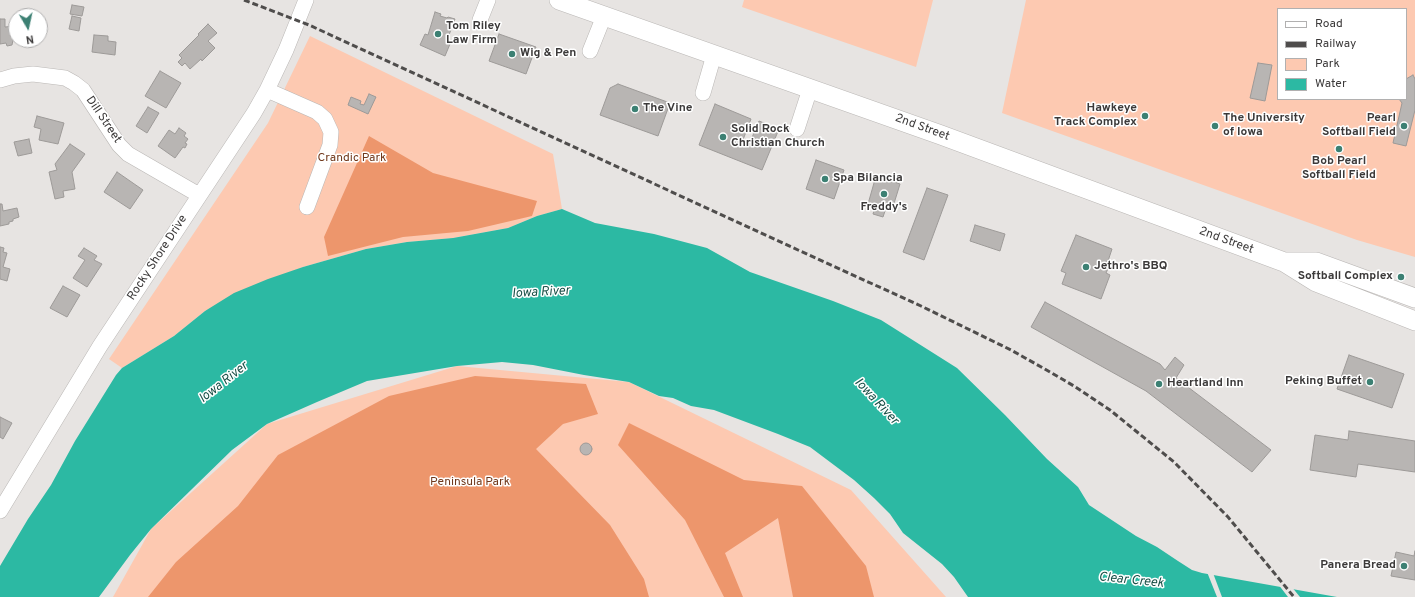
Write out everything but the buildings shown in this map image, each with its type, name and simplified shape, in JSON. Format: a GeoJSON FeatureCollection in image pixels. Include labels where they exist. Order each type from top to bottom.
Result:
{"type":"FeatureCollection","features":[{"type":"Feature","properties":{"kind":"main road","name":"2nd Street"},"geometry":{"type":"LineString","coordinates":[[558,0],[941,135],[1284,262],[1316,282],[1415,321]]}},
{"type":"Feature","properties":{"kind":"main road","name":"2nd Street"},"geometry":{"type":"LineString","coordinates":[[1284,262],[1316,262],[1415,298]]}},
{"type":"Feature","properties":{"kind":"street","name":"Rocky Shore Drive"},"geometry":{"type":"LineString","coordinates":[[0,511],[100,346],[254,113],[286,50],[306,0]]}},
{"type":"Feature","properties":{"kind":"street"},"geometry":{"type":"LineString","coordinates":[[480,20],[488,0]]}},
{"type":"Feature","properties":{"kind":"street"},"geometry":{"type":"LineString","coordinates":[[590,52],[604,16]]}},
{"type":"Feature","properties":{"kind":"street"},"geometry":{"type":"LineString","coordinates":[[703,93],[714,55]]}},
{"type":"Feature","properties":{"kind":"street","name":"Dill Street"},"geometry":{"type":"LineString","coordinates":[[0,80],[14,76],[33,74],[65,78],[74,83],[83,90],[118,145],[128,154],[199,195]]}},
{"type":"Feature","properties":{"kind":"street"},"geometry":{"type":"LineString","coordinates":[[797,128],[810,89]]}},
{"type":"Feature","properties":{"kind":"street"},"geometry":{"type":"LineString","coordinates":[[267,90],[317,112],[325,119],[331,132],[330,145],[306,207]]}},
{"type":"Feature","properties":{"kind":"green space"},"geometry":{"type":"Polygon","coordinates":[[[744,0],[933,0],[916,67],[742,7],[744,0]]]}},
{"type":"Feature","properties":{"kind":"green space","name":"Hawkeye Track Complex"},"geometry":{"type":"Polygon","coordinates":[[[1026,0],[1415,0],[1415,257],[1357,240],[1002,113],[1026,0]]]}},
{"type":"Feature","properties":{"kind":"green space","name":"Crandic Park"},"geometry":{"type":"Polygon","coordinates":[[[310,36],[553,154],[562,209],[537,216],[508,228],[453,238],[407,242],[366,249],[303,267],[205,311],[174,336],[122,368],[109,359],[268,123],[310,36]]]}},
{"type":"Feature","properties":{"kind":"green space"},"geometry":{"type":"Polygon","coordinates":[[[369,136],[433,173],[537,201],[532,216],[468,231],[403,237],[328,256],[324,237],[369,136]]]}},
{"type":"Feature","properties":{"kind":"green space","name":"Peninsula Park"},"geometry":{"type":"Polygon","coordinates":[[[457,366],[629,382],[851,490],[946,597],[113,597],[151,529],[267,424],[457,366]]]}},
{"type":"Feature","properties":{"kind":"green space"},"geometry":{"type":"Polygon","coordinates":[[[475,376],[586,384],[598,414],[563,424],[536,449],[610,525],[644,579],[649,597],[148,597],[176,562],[238,506],[278,455],[389,396],[475,376]]]}},
{"type":"Feature","properties":{"kind":"green space"},"geometry":{"type":"Polygon","coordinates":[[[629,423],[744,480],[802,486],[866,566],[874,597],[793,597],[778,518],[725,553],[743,597],[724,597],[685,520],[618,445],[629,423]]]}},
{"type":"Feature","properties":{"kind":"water"},"geometry":{"type":"Polygon","coordinates":[[[562,209],[595,223],[654,234],[707,248],[750,272],[833,301],[881,320],[957,368],[1047,459],[1078,487],[1089,505],[1136,536],[1157,547],[1192,570],[1337,597],[968,597],[954,577],[942,564],[903,533],[890,514],[874,498],[854,480],[810,447],[714,410],[691,406],[673,398],[659,396],[629,382],[533,365],[502,362],[457,366],[367,381],[267,424],[232,450],[151,529],[99,597],[0,597],[0,566],[28,519],[51,485],[75,441],[116,375],[122,368],[174,336],[205,311],[234,293],[268,279],[303,267],[366,249],[407,242],[453,238],[508,228],[537,216],[562,209]]]}},
{"type":"Feature","properties":{"kind":"pier"},"geometry":{"type":"Polygon","coordinates":[[[1207,572],[1213,573],[1222,597],[1217,597],[1207,572]]]}},
{"type":"Feature","properties":{"kind":"pier"},"geometry":{"type":"Polygon","coordinates":[[[1278,584],[1291,586],[1300,597],[1288,597],[1278,584]]]}},
{"type":"Feature","properties":{"kind":"railway"},"geometry":{"type":"LineString","coordinates":[[244,0],[309,25],[921,306],[1011,350],[1043,368],[1074,386],[1110,410],[1174,462],[1228,517],[1294,597]]}},
{"type":"Feature","properties":{"kind":"place","name":"Tom Riley Law Firm"},"geometry":{"type":"Point","coordinates":[438,34]}},
{"type":"Feature","properties":{"kind":"place","name":"Wig & Pen"},"geometry":{"type":"Point","coordinates":[512,54]}},
{"type":"Feature","properties":{"kind":"place","name":"The Vine"},"geometry":{"type":"Point","coordinates":[635,109]}},
{"type":"Feature","properties":{"kind":"place","name":"Hawkeye Track Complex"},"geometry":{"type":"Point","coordinates":[1145,116]}},
{"type":"Feature","properties":{"kind":"place","name":"The University of Iowa"},"geometry":{"type":"Point","coordinates":[1215,126]}},
{"type":"Feature","properties":{"kind":"place","name":"Pearl Softball Field"},"geometry":{"type":"Point","coordinates":[1404,126]}},
{"type":"Feature","properties":{"kind":"place","name":"Solid Rock Christian Church"},"geometry":{"type":"Point","coordinates":[723,137]}},
{"type":"Feature","properties":{"kind":"place","name":"Bob Pearl Softball Field"},"geometry":{"type":"Point","coordinates":[1339,149]}},
{"type":"Feature","properties":{"kind":"place","name":"Spa Bilancia"},"geometry":{"type":"Point","coordinates":[825,179]}},
{"type":"Feature","properties":{"kind":"place","name":"Freddy's"},"geometry":{"type":"Point","coordinates":[884,194]}},
{"type":"Feature","properties":{"kind":"place","name":"Jethro's BBQ"},"geometry":{"type":"Point","coordinates":[1086,267]}},
{"type":"Feature","properties":{"kind":"place","name":"Softball Complex"},"geometry":{"type":"Point","coordinates":[1401,277]}},
{"type":"Feature","properties":{"kind":"place","name":"Peking Buffet"},"geometry":{"type":"Point","coordinates":[1370,382]}},
{"type":"Feature","properties":{"kind":"place","name":"Heartland Inn"},"geometry":{"type":"Point","coordinates":[1159,384]}},
{"type":"Feature","properties":{"kind":"place","name":"Panera Bread"},"geometry":{"type":"Point","coordinates":[1404,566]}},
{"type":"Feature","properties":{"kind":"water label","name":"Iowa River"},"geometry":{"type":"Point","coordinates":[541,293]}},
{"type":"Feature","properties":{"kind":"water label","name":"Iowa River"},"geometry":{"type":"Point","coordinates":[224,383]}},
{"type":"Feature","properties":{"kind":"water label","name":"Iowa River"},"geometry":{"type":"Point","coordinates":[876,402]}},
{"type":"Feature","properties":{"kind":"water label","name":"Clear Creek"},"geometry":{"type":"Point","coordinates":[1131,581]}}]}
